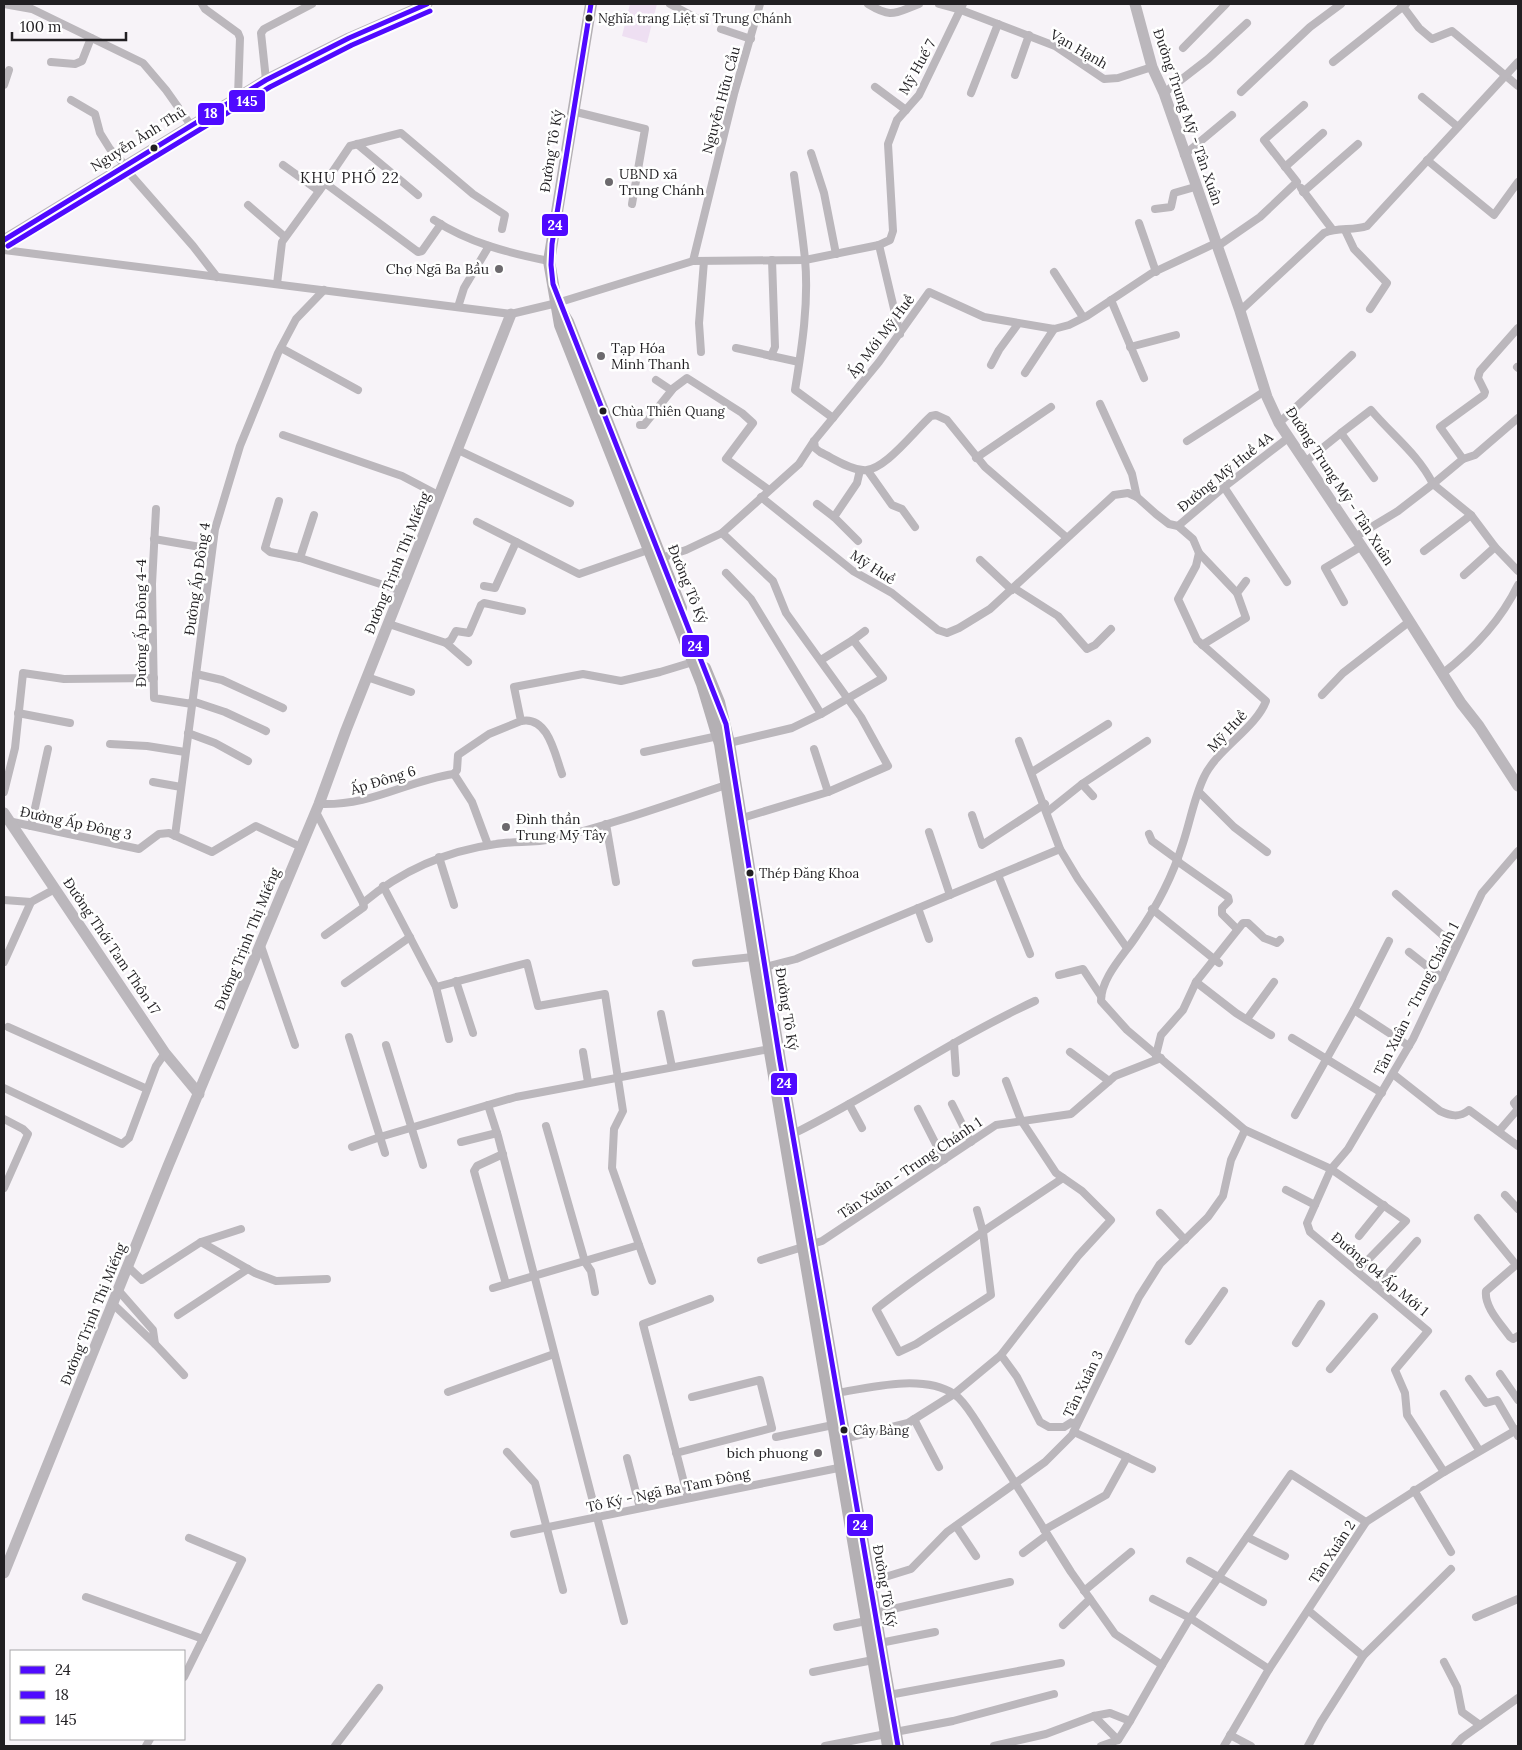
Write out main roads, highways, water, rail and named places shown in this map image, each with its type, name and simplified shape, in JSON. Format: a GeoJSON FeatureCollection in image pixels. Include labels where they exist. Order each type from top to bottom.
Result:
{"type":"FeatureCollection","features":[{"type":"Feature","properties":{"kind":"main road","name":"Nguyễn Ảnh Thủ"},"geometry":{"type":"LineString","coordinates":[[4,240],[190,124],[266,80],[349,38],[427,4]]}},
{"type":"Feature","properties":{"kind":"main road","name":"Đường Tô Ký"},"geometry":{"type":"LineString","coordinates":[[591,4],[549,261],[560,325],[724,739]]}},
{"type":"Feature","properties":{"kind":"main road","name":"Đường Trung Mỹ - Tân Xuân"},"geometry":{"type":"LineString","coordinates":[[1135,4],[1152,67],[1164,94],[1195,187],[1217,245],[1265,391],[1279,423],[1410,621],[1442,674],[1518,786]]}},
{"type":"Feature","properties":{"kind":"main road","name":"Đường Tô Ký"},"geometry":{"type":"LineString","coordinates":[[557,303],[568,322],[718,702],[731,783],[753,956],[807,1246],[838,1393],[845,1466],[871,1617],[880,1643],[889,1695],[890,1737]]}},
{"type":"Feature","properties":{"kind":"main road","name":"Đường Trịnh Thị Miếng"},"geometry":{"type":"LineString","coordinates":[[4,1574],[118,1290],[318,808],[511,314]]}},
{"type":"Feature","properties":{"kind":"main road","name":"Đường Thới Tam Thôn 17"},"geometry":{"type":"LineString","coordinates":[[5,818],[55,888],[165,1053],[199,1094]]}},
{"type":"Feature","properties":{"kind":"main road","name":"Đường Tô Ký"},"geometry":{"type":"LineString","coordinates":[[736,820],[765,967],[793,1134],[833,1425],[841,1440]]}},
{"type":"Feature","properties":{"kind":"main road","name":"Đường Tô Ký"},"geometry":{"type":"LineString","coordinates":[[845,1466],[869,1582],[873,1660],[890,1737],[898,1746]]}},
{"type":"Feature","properties":{"kind":"place","name":"Nghĩa trang Liệt sĩ Trung Chánh"},"geometry":{"type":"Point","coordinates":[589,18]}},
{"type":"Feature","properties":{"kind":"place","name":"UBND xã Trung Chánh"},"geometry":{"type":"Point","coordinates":[609,182]}},
{"type":"Feature","properties":{"kind":"place","name":"Chợ Ngã Ba Bầu"},"geometry":{"type":"Point","coordinates":[499,269]}},
{"type":"Feature","properties":{"kind":"place","name":"Tạp Hóa Minh Thanh"},"geometry":{"type":"Point","coordinates":[601,356]}},
{"type":"Feature","properties":{"kind":"place","name":"Chùa Thiên Quang"},"geometry":{"type":"Point","coordinates":[603,411]}},
{"type":"Feature","properties":{"kind":"place","name":"Đình thần Trung Mỹ Tây"},"geometry":{"type":"Point","coordinates":[506,827]}},
{"type":"Feature","properties":{"kind":"place","name":"Thép Đăng Khoa"},"geometry":{"type":"Point","coordinates":[750,873]}},
{"type":"Feature","properties":{"kind":"place","name":"Cây Bàng"},"geometry":{"type":"Point","coordinates":[844,1430]}},
{"type":"Feature","properties":{"kind":"place","name":"bich phuong"},"geometry":{"type":"Point","coordinates":[818,1453]}},
{"type":"Feature","properties":{"kind":"district","name":"KHU PHỐ 22"},"geometry":{"type":"Point","coordinates":[350,177]}}]}
